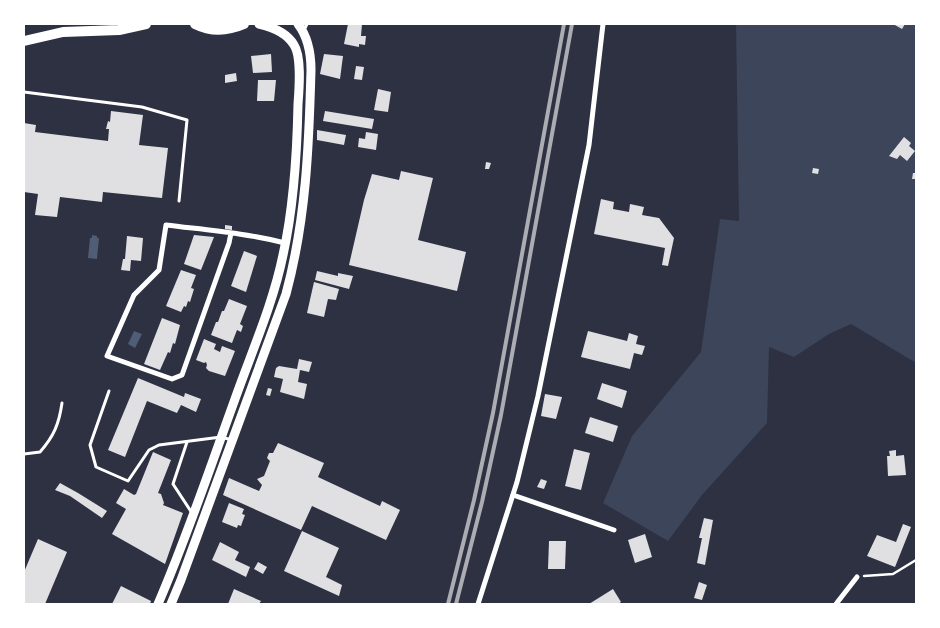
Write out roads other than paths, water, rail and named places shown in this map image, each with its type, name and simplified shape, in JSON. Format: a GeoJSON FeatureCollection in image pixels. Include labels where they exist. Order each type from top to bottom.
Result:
{"type":"FeatureCollection","features":[{"type":"Feature","properties":{"kind":"main road"},"geometry":{"type":"LineString","coordinates":[[24,41],[63,32],[81,24]]}},
{"type":"Feature","properties":{"kind":"main road"},"geometry":{"type":"LineString","coordinates":[[63,32],[120,30],[146,24]]}},
{"type":"Feature","properties":{"kind":"main road"},"geometry":{"type":"LineString","coordinates":[[195,24],[210,29],[223,30],[236,28],[244,24]]}},
{"type":"Feature","properties":{"kind":"main road"},"geometry":{"type":"LineString","coordinates":[[158,604],[193,514],[274,290],[285,243],[296,158],[298,58],[296,46],[291,40],[279,31],[259,24]]}},
{"type":"Feature","properties":{"kind":"main road"},"geometry":{"type":"LineString","coordinates":[[171,604],[286,294],[295,260],[301,227],[308,159],[311,55],[303,26]]}},
{"type":"Feature","properties":{"kind":"street"},"geometry":{"type":"LineString","coordinates":[[478,604],[513,496],[538,396],[589,145],[603,24]]}},
{"type":"Feature","properties":{"kind":"street"},"geometry":{"type":"LineString","coordinates":[[231,233],[182,375],[172,379],[107,356],[134,295],[159,270],[166,225],[254,235],[285,243]]}},
{"type":"Feature","properties":{"kind":"street"},"geometry":{"type":"LineString","coordinates":[[513,496],[614,530]]}},
{"type":"Feature","properties":{"kind":"street"},"geometry":{"type":"LineString","coordinates":[[836,604],[857,576]]}},
{"type":"Feature","properties":{"kind":"lane"},"geometry":{"type":"LineString","coordinates":[[24,92],[142,107],[188,120],[179,201]]}},
{"type":"Feature","properties":{"kind":"lane"},"geometry":{"type":"LineString","coordinates":[[109,391],[90,445],[96,467],[128,481],[149,450],[159,445],[221,437],[232,440]]}},
{"type":"Feature","properties":{"kind":"lane"},"geometry":{"type":"LineString","coordinates":[[24,454],[40,452],[51,440],[60,419],[62,403]]}},
{"type":"Feature","properties":{"kind":"lane"},"geometry":{"type":"LineString","coordinates":[[187,442],[173,484],[193,514]]}},
{"type":"Feature","properties":{"kind":"railway"},"geometry":{"type":"LineString","coordinates":[[448,604],[493,413],[564,24]]}},
{"type":"Feature","properties":{"kind":"railway"},"geometry":{"type":"LineString","coordinates":[[456,604],[482,502],[501,415],[572,24]]}}]}
